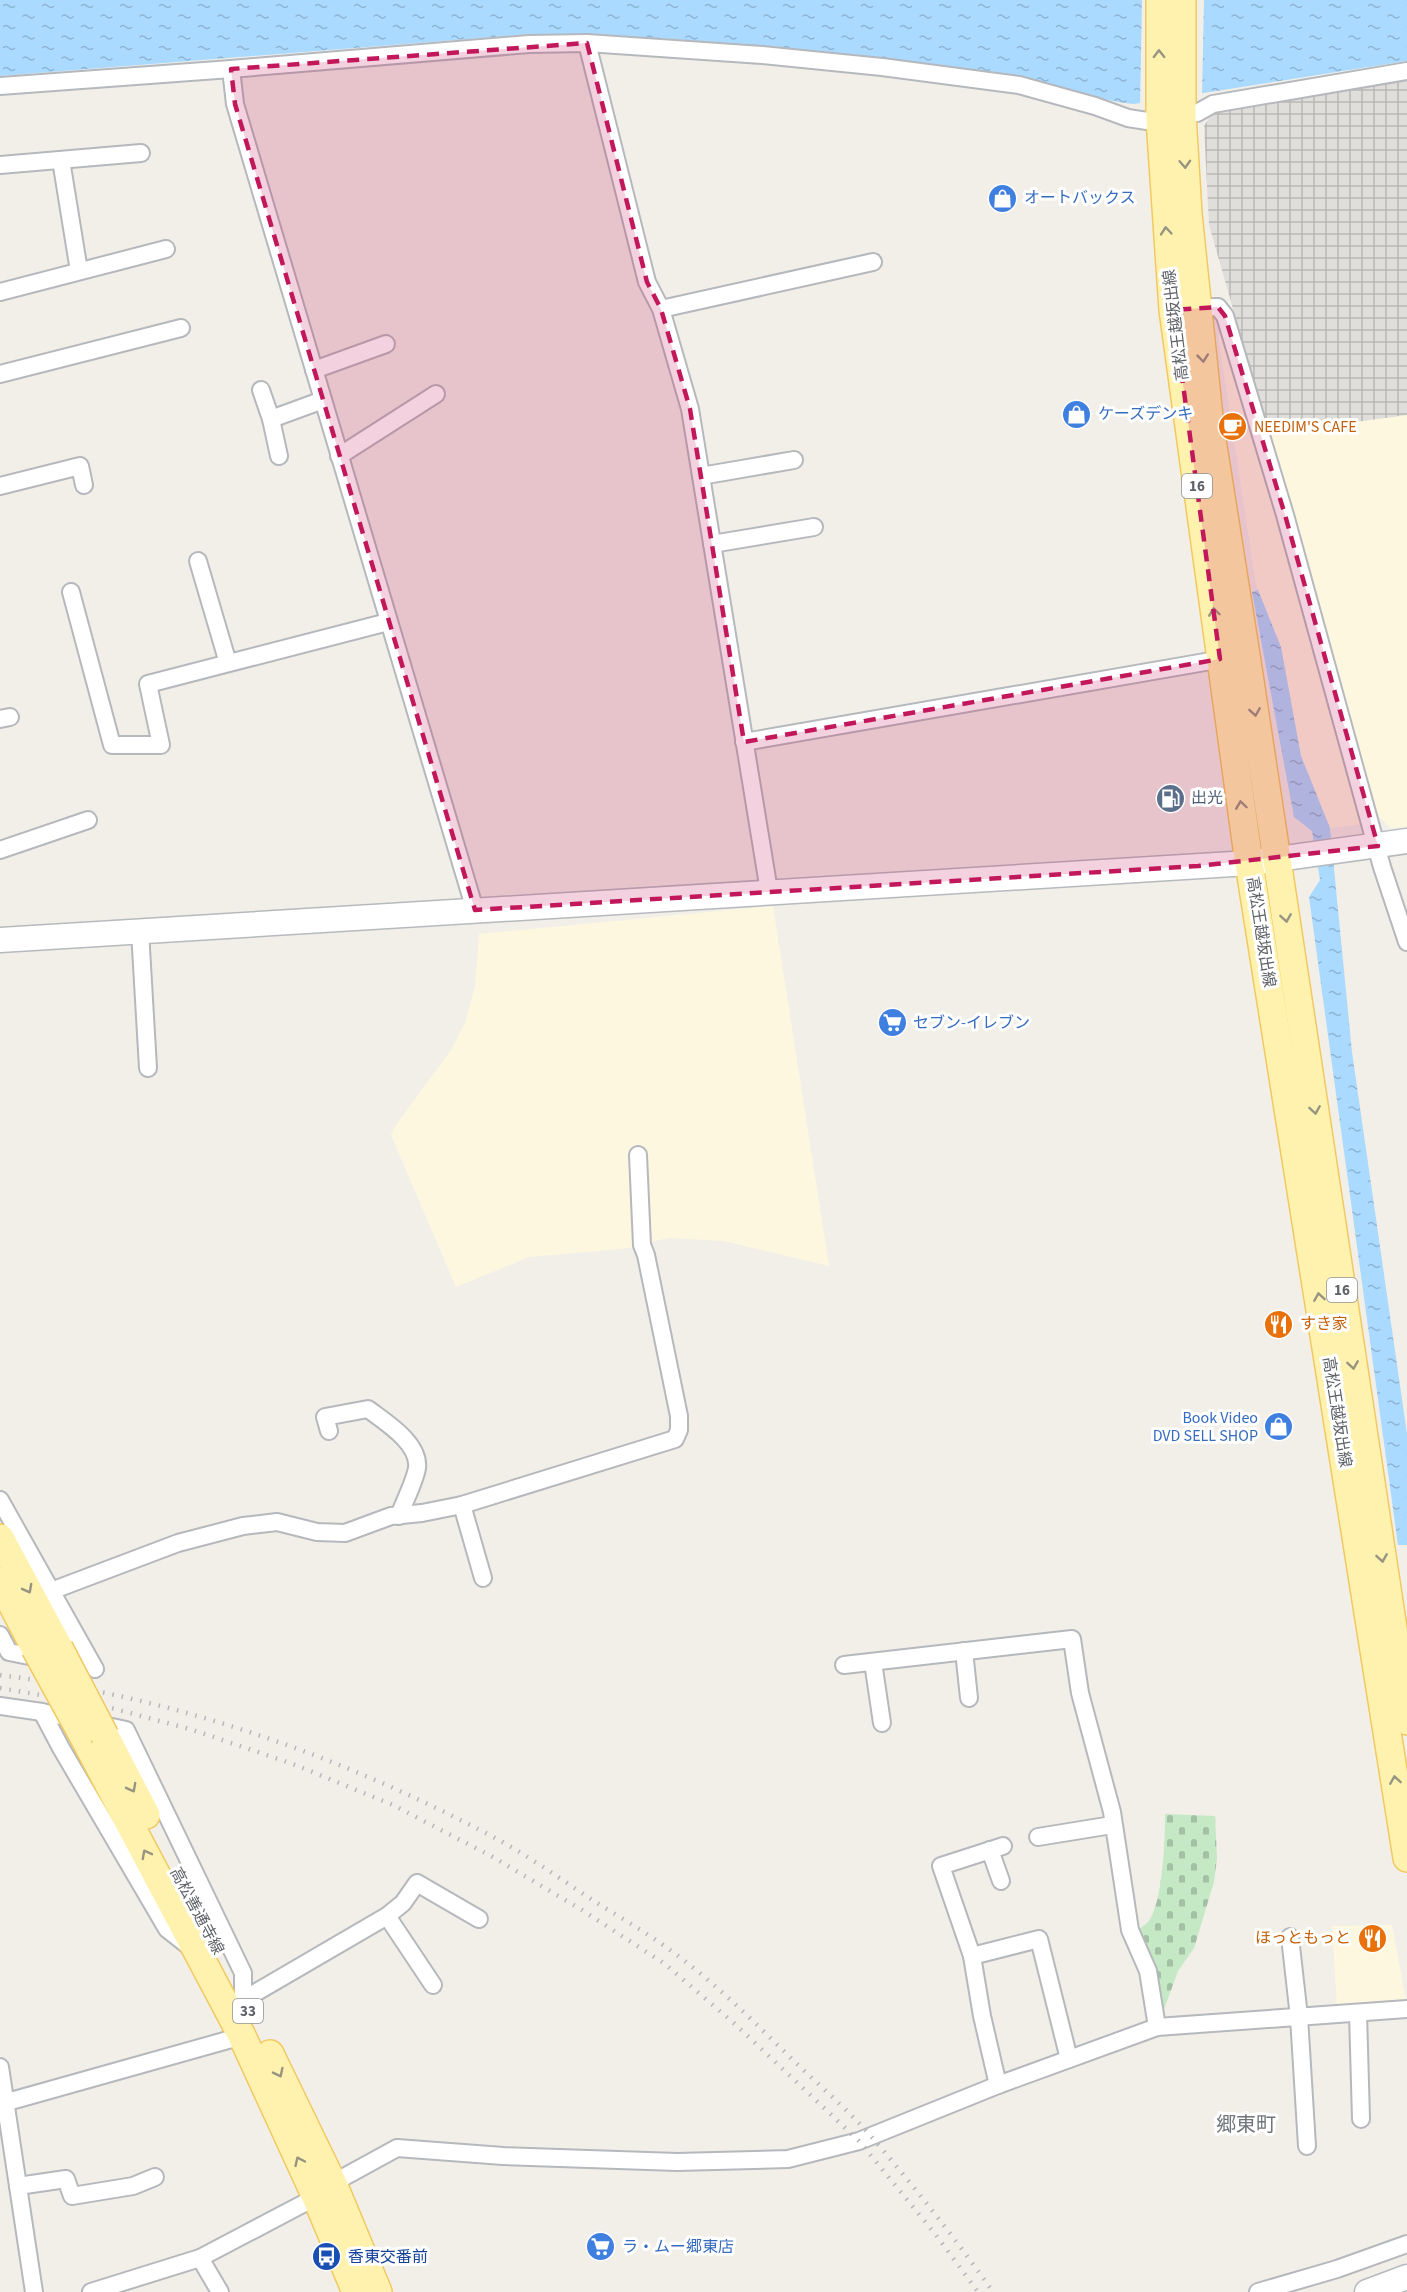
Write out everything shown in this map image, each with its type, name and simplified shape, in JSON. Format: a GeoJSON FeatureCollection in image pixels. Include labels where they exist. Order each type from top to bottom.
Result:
{"type":"FeatureCollection","features":[{"type":"Feature","properties":{"kind":"main road","name":"高松王越坂出線"},"geometry":{"type":"LineString","coordinates":[[1160,0],[1171,112],[1185,308],[1233,657],[1249,863],[1404,1820],[1407,1858]]}},
{"type":"Feature","properties":{"kind":"main road","name":"高松王越坂出線"},"geometry":{"type":"LineString","coordinates":[[1171,112],[1182,0]]}},
{"type":"Feature","properties":{"kind":"main road","name":"高松王越坂出線"},"geometry":{"type":"LineString","coordinates":[[1233,657],[1276,860],[1407,1721]]}},
{"type":"Feature","properties":{"kind":"main road","name":"高松善通寺線"},"geometry":{"type":"LineString","coordinates":[[0,1538],[47,1648],[243,2000],[325,2191],[356,2292]]}},
{"type":"Feature","properties":{"kind":"main road","name":"高松善通寺線"},"geometry":{"type":"LineString","coordinates":[[0,1581],[47,1648]]}},
{"type":"Feature","properties":{"kind":"main road","name":"高松善通寺線"},"geometry":{"type":"LineString","coordinates":[[93,1734],[200,1955],[325,2191],[366,2259],[378,2292]]}},
{"type":"Feature","properties":{"kind":"street"},"geometry":{"type":"LineString","coordinates":[[587,43],[647,282],[661,309],[690,410],[769,891]]}},
{"type":"Feature","properties":{"kind":"street"},"geometry":{"type":"LineString","coordinates":[[0,86],[529,44],[587,43],[762,55],[962,77],[1019,85],[1095,106],[1128,118],[1147,121],[1171,112],[1197,112],[1214,104],[1407,71]]}},
{"type":"Feature","properties":{"kind":"street"},"geometry":{"type":"LineString","coordinates":[[231,69],[235,104],[475,910]]}},
{"type":"Feature","properties":{"kind":"street"},"geometry":{"type":"LineString","coordinates":[[0,165],[141,153]]}},
{"type":"Feature","properties":{"kind":"street"},"geometry":{"type":"LineString","coordinates":[[61,160],[79,272]]}},
{"type":"Feature","properties":{"kind":"street"},"geometry":{"type":"LineString","coordinates":[[0,292],[166,249]]}},
{"type":"Feature","properties":{"kind":"street"},"geometry":{"type":"LineString","coordinates":[[661,309],[873,262]]}},
{"type":"Feature","properties":{"kind":"street"},"geometry":{"type":"LineString","coordinates":[[1185,308],[1218,307],[1226,316],[1285,515],[1383,867],[1407,942]]}},
{"type":"Feature","properties":{"kind":"street"},"geometry":{"type":"LineString","coordinates":[[0,374],[181,328]]}},
{"type":"Feature","properties":{"kind":"street"},"geometry":{"type":"LineString","coordinates":[[314,370],[386,344]]}},
{"type":"Feature","properties":{"kind":"street"},"geometry":{"type":"LineString","coordinates":[[261,390],[271,419],[279,456]]}},
{"type":"Feature","properties":{"kind":"street"},"geometry":{"type":"LineString","coordinates":[[339,456],[436,394]]}},
{"type":"Feature","properties":{"kind":"street"},"geometry":{"type":"LineString","coordinates":[[271,419],[323,400]]}},
{"type":"Feature","properties":{"kind":"street"},"geometry":{"type":"LineString","coordinates":[[701,476],[794,460]]}},
{"type":"Feature","properties":{"kind":"street"},"geometry":{"type":"LineString","coordinates":[[0,486],[80,466],[84,485]]}},
{"type":"Feature","properties":{"kind":"street"},"geometry":{"type":"LineString","coordinates":[[712,544],[814,527]]}},
{"type":"Feature","properties":{"kind":"street"},"geometry":{"type":"LineString","coordinates":[[198,561],[228,663]]}},
{"type":"Feature","properties":{"kind":"street"},"geometry":{"type":"LineString","coordinates":[[71,592],[112,745],[161,745],[148,684],[388,622]]}},
{"type":"Feature","properties":{"kind":"street"},"geometry":{"type":"LineString","coordinates":[[744,742],[1233,657]]}},
{"type":"Feature","properties":{"kind":"street"},"geometry":{"type":"LineString","coordinates":[[0,850],[88,820]]}},
{"type":"Feature","properties":{"kind":"street"},"geometry":{"type":"LineString","coordinates":[[0,940],[1249,863],[1407,841]]}},
{"type":"Feature","properties":{"kind":"street"},"geometry":{"type":"LineString","coordinates":[[140,931],[148,1068]]}},
{"type":"Feature","properties":{"kind":"street"},"geometry":{"type":"LineString","coordinates":[[51,1591],[178,1543],[243,1526],[277,1522],[317,1532],[345,1533],[391,1516],[462,1505],[675,1439],[680,1416],[642,1245],[638,1155]]}},
{"type":"Feature","properties":{"kind":"street"},"geometry":{"type":"LineString","coordinates":[[329,1431],[325,1417],[368,1409],[403,1436],[413,1452],[417,1467],[399,1516]]}},
{"type":"Feature","properties":{"kind":"street"},"geometry":{"type":"LineString","coordinates":[[0,1500],[95,1669],[9,1652],[0,1635]]}},
{"type":"Feature","properties":{"kind":"street"},"geometry":{"type":"LineString","coordinates":[[462,1505],[483,1578]]}},
{"type":"Feature","properties":{"kind":"street"},"geometry":{"type":"LineString","coordinates":[[844,1665],[1072,1639],[1080,1693],[1112,1812],[1112,1825],[1130,1930],[1148,1971],[1157,2027]]}},
{"type":"Feature","properties":{"kind":"street"},"geometry":{"type":"LineString","coordinates":[[964,1652],[969,1698]]}},
{"type":"Feature","properties":{"kind":"street"},"geometry":{"type":"LineString","coordinates":[[873,1662],[882,1723]]}},
{"type":"Feature","properties":{"kind":"street"},"geometry":{"type":"LineString","coordinates":[[0,1706],[42,1712],[126,1730],[243,1973],[243,2000]]}},
{"type":"Feature","properties":{"kind":"street"},"geometry":{"type":"LineString","coordinates":[[42,1712],[167,1929],[200,1955]]}},
{"type":"Feature","properties":{"kind":"street"},"geometry":{"type":"LineString","coordinates":[[1038,1837],[1112,1825]]}},
{"type":"Feature","properties":{"kind":"street"},"geometry":{"type":"LineString","coordinates":[[998,2085],[982,2016],[972,1956],[941,1866],[997,1848],[1001,1881]]}},
{"type":"Feature","properties":{"kind":"street"},"geometry":{"type":"LineString","coordinates":[[243,2000],[387,1916],[403,1904],[417,1883],[479,1919]]}},
{"type":"Feature","properties":{"kind":"street"},"geometry":{"type":"LineString","coordinates":[[387,1916],[433,1985]]}},
{"type":"Feature","properties":{"kind":"street"},"geometry":{"type":"LineString","coordinates":[[1290,1937],[1299,2017],[1307,2146]]}},
{"type":"Feature","properties":{"kind":"street"},"geometry":{"type":"LineString","coordinates":[[972,1956],[1039,1939],[1068,2059]]}},
{"type":"Feature","properties":{"kind":"street"},"geometry":{"type":"LineString","coordinates":[[91,2292],[126,2287],[200,2258],[325,2191],[344,2177],[397,2148],[502,2156],[677,2162],[788,2158],[859,2141],[998,2085],[1157,2027],[1407,2009]]}},
{"type":"Feature","properties":{"kind":"street"},"geometry":{"type":"LineString","coordinates":[[1358,2013],[1361,2119]]}},
{"type":"Feature","properties":{"kind":"street"},"geometry":{"type":"LineString","coordinates":[[3,2103],[242,2036]]}},
{"type":"Feature","properties":{"kind":"street"},"geometry":{"type":"LineString","coordinates":[[0,2067],[3,2103],[34,2292]]}},
{"type":"Feature","properties":{"kind":"street"},"geometry":{"type":"LineString","coordinates":[[18,2186],[66,2179],[72,2196],[134,2186],[156,2177]]}},
{"type":"Feature","properties":{"kind":"street"},"geometry":{"type":"LineString","coordinates":[[1258,2292],[1337,2269],[1407,2244]]}},
{"type":"Feature","properties":{"kind":"street"},"geometry":{"type":"LineString","coordinates":[[200,2258],[220,2292]]}},
{"type":"Feature","properties":{"kind":"street"},"geometry":{"type":"LineString","coordinates":[[1367,2292],[1407,2277]]}},
{"type":"Feature","properties":{"kind":"highlighted area"},"geometry":{"type":"Polygon","coordinates":[[[587,43],[647,282],[661,309],[690,409],[744,742],[1220,659],[1173,310],[1218,307],[1225,316],[1285,515],[1378,846],[1198,866],[475,910],[235,104],[231,69],[587,43]]]}},
{"type":"Feature","properties":{"kind":"shaded area"},"geometry":{"type":"Polygon","coordinates":[[[1407,78],[1407,415],[1269,434],[1209,225],[1204,126],[1215,109],[1407,78]]]}},
{"type":"Feature","properties":{"kind":"shaded area"},"geometry":{"type":"Polygon","coordinates":[[[1218,335],[1227,335],[1362,824],[1330,828],[1301,756],[1281,647],[1256,585],[1218,335]]]}},
{"type":"Feature","properties":{"kind":"shaded area"},"geometry":{"type":"Polygon","coordinates":[[[1407,415],[1407,826],[1391,828],[1379,817],[1269,434],[1407,415]]]}},
{"type":"Feature","properties":{"kind":"shaded area"},"geometry":{"type":"Polygon","coordinates":[[[773,906],[829,1266],[724,1241],[669,1238],[650,1242],[642,1247],[529,1257],[456,1287],[391,1135],[451,1050],[465,1023],[475,987],[479,934],[773,906]]]}},
{"type":"Feature","properties":{"kind":"shaded area"},"geometry":{"type":"Polygon","coordinates":[[[1392,1925],[1406,2000],[1337,2007],[1332,1926],[1392,1925]]]}},
{"type":"Feature","properties":{"kind":"green space"},"geometry":{"type":"Polygon","coordinates":[[[1165,1814],[1215,1816],[1217,1858],[1214,1882],[1194,1948],[1178,1971],[1163,2012],[1136,1931],[1148,1922],[1157,1901],[1162,1870],[1165,1814]]]}},
{"type":"Feature","properties":{"kind":"water"},"geometry":{"type":"Polygon","coordinates":[[[0,0],[1407,0],[1407,61],[1134,104],[1100,98],[1027,79],[864,57],[699,41],[588,35],[533,34],[0,76],[0,0]]]}},
{"type":"Feature","properties":{"kind":"water"},"geometry":{"type":"Polygon","coordinates":[[[1258,590],[1281,647],[1301,756],[1330,828],[1352,1052],[1407,1434],[1407,1545],[1398,1545],[1309,897],[1320,880],[1312,831],[1294,817],[1252,592],[1258,590]]]}},
{"type":"Feature","properties":{"kind":"pier"},"geometry":{"type":"Polygon","coordinates":[[[1142,0],[1204,0],[1202,97],[1140,106],[1142,0]]]}},
{"type":"Feature","properties":{"kind":"railway"},"geometry":{"type":"LineString","coordinates":[[0,1675],[129,1698],[256,1734],[378,1781],[522,1853],[661,1943],[735,2004],[870,2135],[933,2212],[993,2292]]}},
{"type":"Feature","properties":{"kind":"railway"},"geometry":{"type":"LineString","coordinates":[[0,1688],[104,1706],[193,1730],[293,1764],[393,1805],[491,1856],[582,1910],[665,1964],[736,2025],[859,2141],[936,2235],[978,2292]]}},
{"type":"Feature","properties":{"kind":"place","name":"オートバックス"},"geometry":{"type":"Point","coordinates":[1003,198]}},
{"type":"Feature","properties":{"kind":"place","name":"ケーズデンキ"},"geometry":{"type":"Point","coordinates":[1077,414]}},
{"type":"Feature","properties":{"kind":"place","name":"NEEDIM'S CAFE"},"geometry":{"type":"Point","coordinates":[1233,427]}},
{"type":"Feature","properties":{"kind":"place","name":"出光"},"geometry":{"type":"Point","coordinates":[1170,798]}},
{"type":"Feature","properties":{"kind":"place","name":"セブン-イレブン"},"geometry":{"type":"Point","coordinates":[892,1023]}},
{"type":"Feature","properties":{"kind":"place","name":"すき家"},"geometry":{"type":"Point","coordinates":[1279,1324]}},
{"type":"Feature","properties":{"kind":"place","name":"Book Video DVD SELL SHOP"},"geometry":{"type":"Point","coordinates":[1279,1427]}},
{"type":"Feature","properties":{"kind":"place","name":"ほっともっと"},"geometry":{"type":"Point","coordinates":[1372,1938]}},
{"type":"Feature","properties":{"kind":"place","name":"ラ・ムー郷東店"},"geometry":{"type":"Point","coordinates":[601,2247]}},
{"type":"Feature","properties":{"kind":"place","name":"香東交番前"},"geometry":{"type":"Point","coordinates":[327,2257]}},
{"type":"Feature","properties":{"kind":"district","name":"郷東町"},"geometry":{"type":"Point","coordinates":[1246,2125]}}]}
